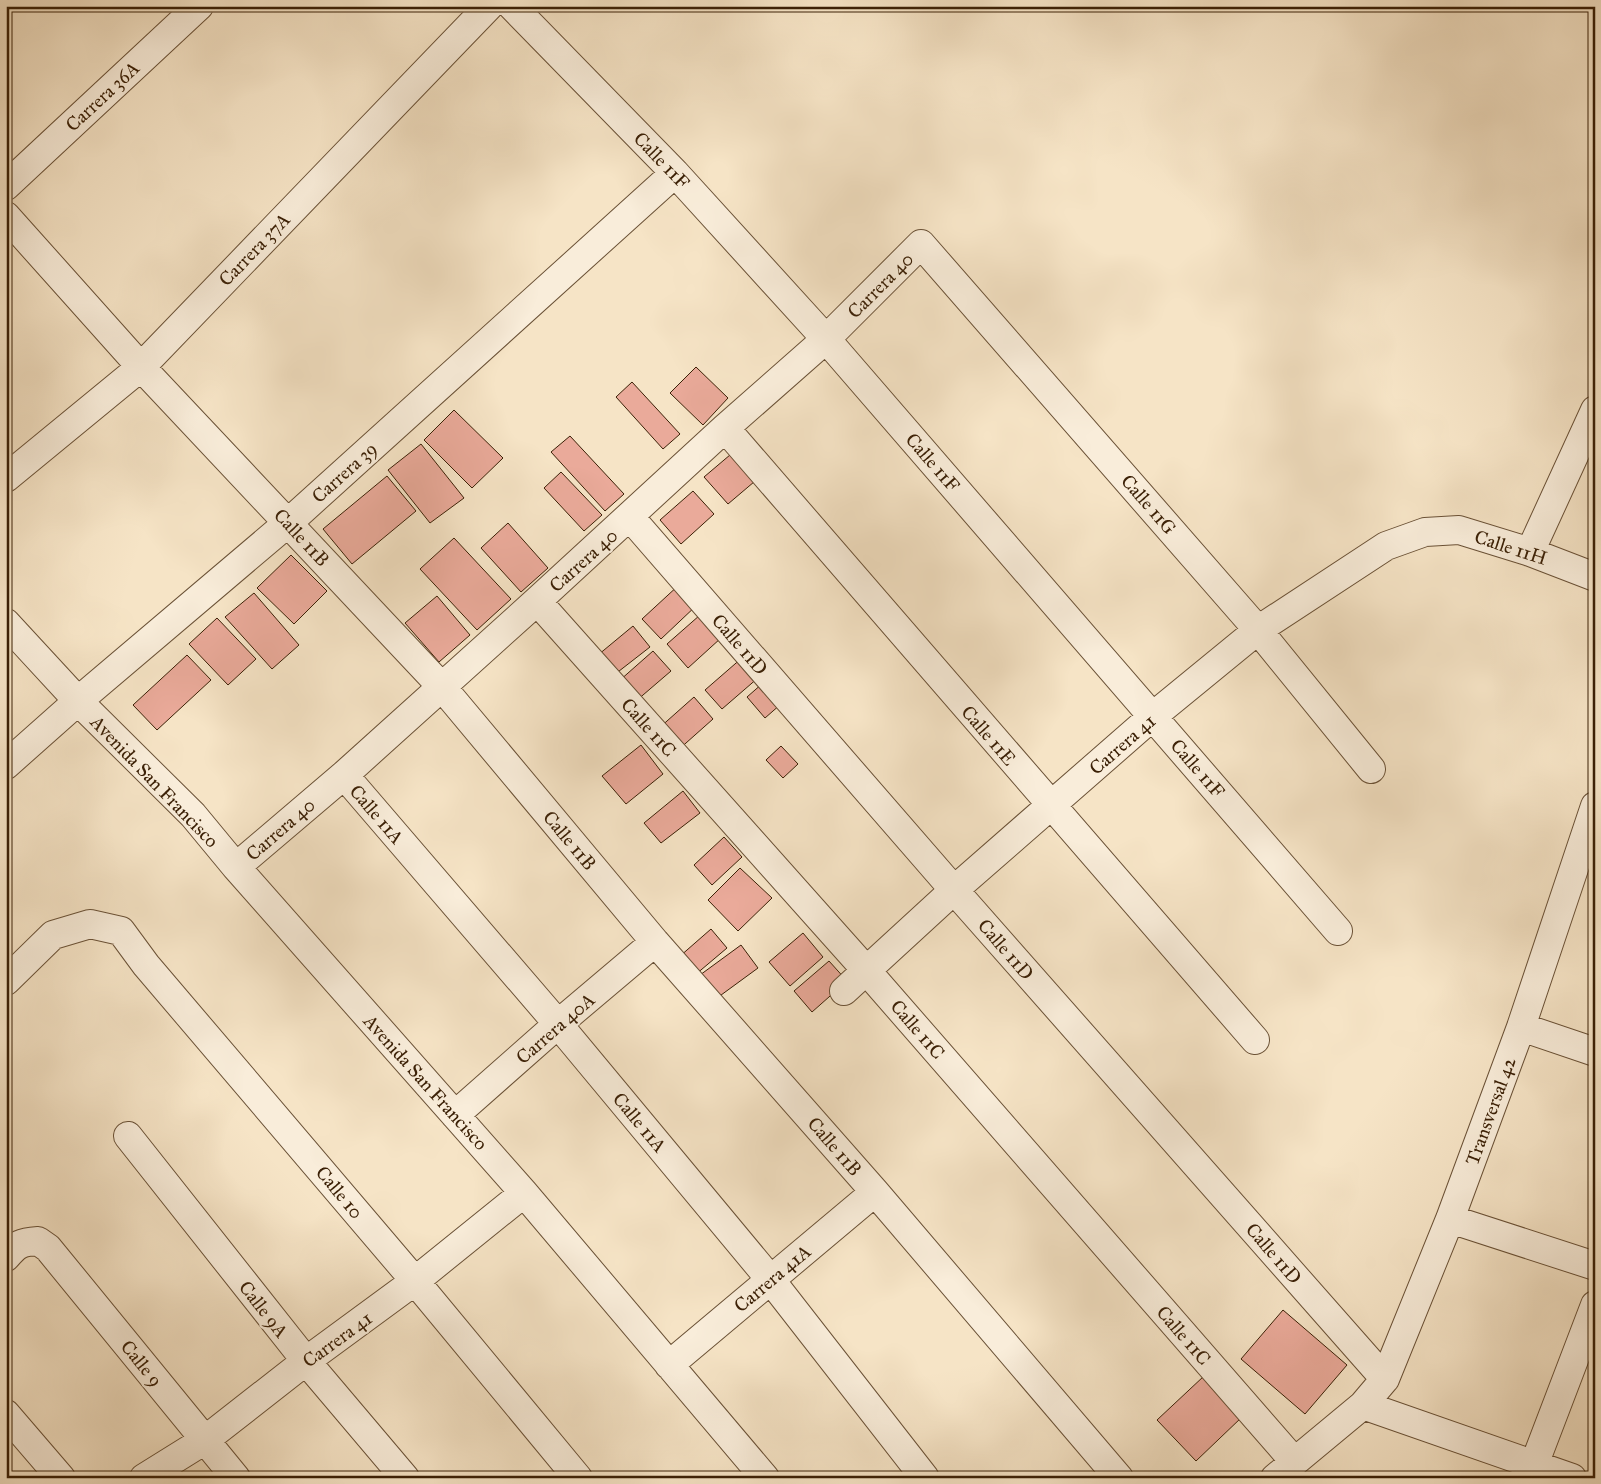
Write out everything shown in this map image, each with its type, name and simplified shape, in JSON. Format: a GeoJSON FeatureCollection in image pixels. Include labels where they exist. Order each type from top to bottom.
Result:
{"type":"FeatureCollection","features":[{"type":"Feature","properties":{"kind":"street","name":"Carrera 37A"},"geometry":{"type":"LineString","coordinates":[[6,478],[141,367],[489,6]]}},
{"type":"Feature","properties":{"kind":"street","name":"Calle 11F"},"geometry":{"type":"LineString","coordinates":[[512,6],[675,173],[826,338],[1338,931]]}},
{"type":"Feature","properties":{"kind":"street","name":"Carrera 36A"},"geometry":{"type":"LineString","coordinates":[[6,186],[196,7]]}},
{"type":"Feature","properties":{"kind":"street","name":"Carrera 39"},"geometry":{"type":"LineString","coordinates":[[6,765],[289,522],[675,173]]}},
{"type":"Feature","properties":{"kind":"street","name":"Calle 11B"},"geometry":{"type":"LineString","coordinates":[[6,216],[141,367],[289,522],[442,687],[655,942],[875,1192],[1119,1478]]}},
{"type":"Feature","properties":{"kind":"street","name":"Carrera 40"},"geometry":{"type":"LineString","coordinates":[[236,867],[344,775],[630,517],[725,428],[826,338],[921,244]]}},
{"type":"Feature","properties":{"kind":"street","name":"Calle 11G"},"geometry":{"type":"LineString","coordinates":[[921,244],[1258,630],[1371,769]]}},
{"type":"Feature","properties":{"kind":"street"},"geometry":{"type":"LineString","coordinates":[[1530,552],[1595,410]]}},
{"type":"Feature","properties":{"kind":"street","name":"Calle 11E"},"geometry":{"type":"LineString","coordinates":[[725,428],[1255,1040]]}},
{"type":"Feature","properties":{"kind":"street","name":"Calle 11D"},"geometry":{"type":"LineString","coordinates":[[630,517],[954,890],[1385,1378]]}},
{"type":"Feature","properties":{"kind":"street","name":"Calle 11H"},"geometry":{"type":"LineString","coordinates":[[1425,532],[1459,530],[1530,552],[1595,576]]}},
{"type":"Feature","properties":{"kind":"street","name":"Carrera 41"},"geometry":{"type":"LineString","coordinates":[[844,991],[954,890],[1153,716],[1258,630],[1386,546],[1425,532]]}},
{"type":"Feature","properties":{"kind":"street","name":"Calle 11C"},"geometry":{"type":"LineString","coordinates":[[537,601],[866,970],[1285,1470]]}},
{"type":"Feature","properties":{"kind":"street","name":"Avenida San Francisco"},"geometry":{"type":"LineString","coordinates":[[6,623],[78,702],[193,815],[236,867],[524,1193],[763,1476]]}},
{"type":"Feature","properties":{"kind":"street","name":"Calle 11A"},"geometry":{"type":"LineString","coordinates":[[344,775],[558,1024],[770,1279],[925,1478]]}},
{"type":"Feature","properties":{"kind":"street","name":"Transversal 42"},"geometry":{"type":"LineString","coordinates":[[1285,1470],[1363,1405],[1385,1378],[1450,1218],[1521,1027],[1595,806]]}},
{"type":"Feature","properties":{"kind":"street","name":"Calle 10"},"geometry":{"type":"LineString","coordinates":[[6,981],[53,935],[90,924],[121,931],[146,965],[416,1281],[578,1478]]}},
{"type":"Feature","properties":{"kind":"street","name":"Carrera 40A"},"geometry":{"type":"LineString","coordinates":[[455,1115],[655,942]]}},
{"type":"Feature","properties":{"kind":"street"},"geometry":{"type":"LineString","coordinates":[[1521,1027],[1595,1052]]}},
{"type":"Feature","properties":{"kind":"street","name":"Calle 9A"},"geometry":{"type":"LineString","coordinates":[[128,1136],[306,1361],[405,1478]]}},
{"type":"Feature","properties":{"kind":"street","name":"Carrera 41A"},"geometry":{"type":"LineString","coordinates":[[669,1365],[875,1192]]}},
{"type":"Feature","properties":{"kind":"street","name":"Carrera 41"},"geometry":{"type":"LineString","coordinates":[[144,1478],[205,1440],[306,1361],[416,1281],[524,1193]]}},
{"type":"Feature","properties":{"kind":"street"},"geometry":{"type":"LineString","coordinates":[[1450,1218],[1595,1266]]}},
{"type":"Feature","properties":{"kind":"street","name":"Calle 9"},"geometry":{"type":"LineString","coordinates":[[6,1257],[23,1242],[38,1241],[48,1248],[236,1478]]}},
{"type":"Feature","properties":{"kind":"street"},"geometry":{"type":"LineString","coordinates":[[1531,1471],[1595,1305]]}},
{"type":"Feature","properties":{"kind":"street"},"geometry":{"type":"LineString","coordinates":[[1363,1405],[1531,1471],[1572,1478]]}},
{"type":"Feature","properties":{"kind":"street"},"geometry":{"type":"LineString","coordinates":[[6,1414],[60,1478]]}},
{"type":"Feature","properties":{"kind":"building"},"geometry":{"type":"Polygon","coordinates":[[[696,367],[728,398],[703,425],[670,393],[696,367]]]}},
{"type":"Feature","properties":{"kind":"building"},"geometry":{"type":"Polygon","coordinates":[[[632,382],[680,434],[663,449],[616,397],[632,382]]]}},
{"type":"Feature","properties":{"kind":"building"},"geometry":{"type":"Polygon","coordinates":[[[454,410],[503,458],[472,488],[424,440],[454,410]]]}},
{"type":"Feature","properties":{"kind":"building"},"geometry":{"type":"Polygon","coordinates":[[[570,436],[624,494],[605,511],[551,452],[570,436]]]}},
{"type":"Feature","properties":{"kind":"building"},"geometry":{"type":"Polygon","coordinates":[[[421,444],[464,498],[430,523],[388,470],[421,444]]]}},
{"type":"Feature","properties":{"kind":"building"},"geometry":{"type":"Polygon","coordinates":[[[737,449],[761,476],[728,504],[704,477],[737,449]]]}},
{"type":"Feature","properties":{"kind":"building"},"geometry":{"type":"Polygon","coordinates":[[[561,472],[602,515],[584,531],[544,488],[561,472]]]}},
{"type":"Feature","properties":{"kind":"building"},"geometry":{"type":"Polygon","coordinates":[[[387,476],[416,511],[352,564],[323,529],[387,476]]]}},
{"type":"Feature","properties":{"kind":"building"},"geometry":{"type":"Polygon","coordinates":[[[693,491],[714,514],[681,544],[660,520],[693,491]]]}},
{"type":"Feature","properties":{"kind":"building"},"geometry":{"type":"Polygon","coordinates":[[[508,523],[548,568],[521,592],[481,548],[508,523]]]}},
{"type":"Feature","properties":{"kind":"building"},"geometry":{"type":"Polygon","coordinates":[[[454,538],[511,599],[477,630],[420,569],[454,538]]]}},
{"type":"Feature","properties":{"kind":"building"},"geometry":{"type":"Polygon","coordinates":[[[291,555],[327,591],[294,624],[257,588],[291,555]]]}},
{"type":"Feature","properties":{"kind":"building"},"geometry":{"type":"Polygon","coordinates":[[[680,584],[698,604],[661,639],[642,619],[680,584]]]}},
{"type":"Feature","properties":{"kind":"building"},"geometry":{"type":"Polygon","coordinates":[[[254,593],[299,645],[272,669],[225,617],[254,593]]]}},
{"type":"Feature","properties":{"kind":"building"},"geometry":{"type":"Polygon","coordinates":[[[437,596],[470,635],[439,662],[405,623],[437,596]]]}},
{"type":"Feature","properties":{"kind":"building"},"geometry":{"type":"Polygon","coordinates":[[[700,615],[721,638],[688,668],[667,644],[700,615]]]}},
{"type":"Feature","properties":{"kind":"building"},"geometry":{"type":"Polygon","coordinates":[[[217,618],[256,659],[228,685],[189,644],[217,618]]]}},
{"type":"Feature","properties":{"kind":"building"},"geometry":{"type":"Polygon","coordinates":[[[633,626],[650,647],[614,675],[598,655],[633,626]]]}},
{"type":"Feature","properties":{"kind":"building"},"geometry":{"type":"Polygon","coordinates":[[[653,651],[671,671],[636,701],[619,681],[653,651]]]}},
{"type":"Feature","properties":{"kind":"building"},"geometry":{"type":"Polygon","coordinates":[[[187,655],[211,680],[157,730],[133,705],[187,655]]]}},
{"type":"Feature","properties":{"kind":"building"},"geometry":{"type":"Polygon","coordinates":[[[743,657],[759,677],[722,709],[705,690],[743,657]]]}},
{"type":"Feature","properties":{"kind":"building"},"geometry":{"type":"Polygon","coordinates":[[[763,683],[781,704],[765,718],[747,697],[763,683]]]}},
{"type":"Feature","properties":{"kind":"building"},"geometry":{"type":"Polygon","coordinates":[[[694,697],[713,719],[677,751],[658,729],[694,697]]]}},
{"type":"Feature","properties":{"kind":"building"},"geometry":{"type":"Polygon","coordinates":[[[641,745],[663,774],[626,804],[602,776],[641,745]]]}},
{"type":"Feature","properties":{"kind":"building"},"geometry":{"type":"Polygon","coordinates":[[[781,746],[798,764],[783,778],[766,760],[781,746]]]}},
{"type":"Feature","properties":{"kind":"building"},"geometry":{"type":"Polygon","coordinates":[[[683,791],[700,813],[661,843],[644,823],[683,791]]]}},
{"type":"Feature","properties":{"kind":"building"},"geometry":{"type":"Polygon","coordinates":[[[724,837],[742,857],[712,885],[694,865],[724,837]]]}},
{"type":"Feature","properties":{"kind":"building"},"geometry":{"type":"Polygon","coordinates":[[[740,868],[772,898],[738,931],[708,900],[740,868]]]}},
{"type":"Feature","properties":{"kind":"building"},"geometry":{"type":"Polygon","coordinates":[[[711,929],[727,948],[695,975],[679,957],[711,929]]]}},
{"type":"Feature","properties":{"kind":"building"},"geometry":{"type":"Polygon","coordinates":[[[803,933],[823,957],[790,986],[769,962],[803,933]]]}},
{"type":"Feature","properties":{"kind":"building"},"geometry":{"type":"Polygon","coordinates":[[[741,945],[758,968],[717,998],[700,975],[741,945]]]}},
{"type":"Feature","properties":{"kind":"building"},"geometry":{"type":"Polygon","coordinates":[[[829,961],[847,981],[812,1012],[794,991],[829,961]]]}},
{"type":"Feature","properties":{"kind":"building"},"geometry":{"type":"Polygon","coordinates":[[[1283,1310],[1347,1365],[1305,1414],[1241,1359],[1283,1310]]]}},
{"type":"Feature","properties":{"kind":"building"},"geometry":{"type":"Polygon","coordinates":[[[1204,1376],[1242,1417],[1196,1461],[1157,1420],[1204,1376]]]}}]}
